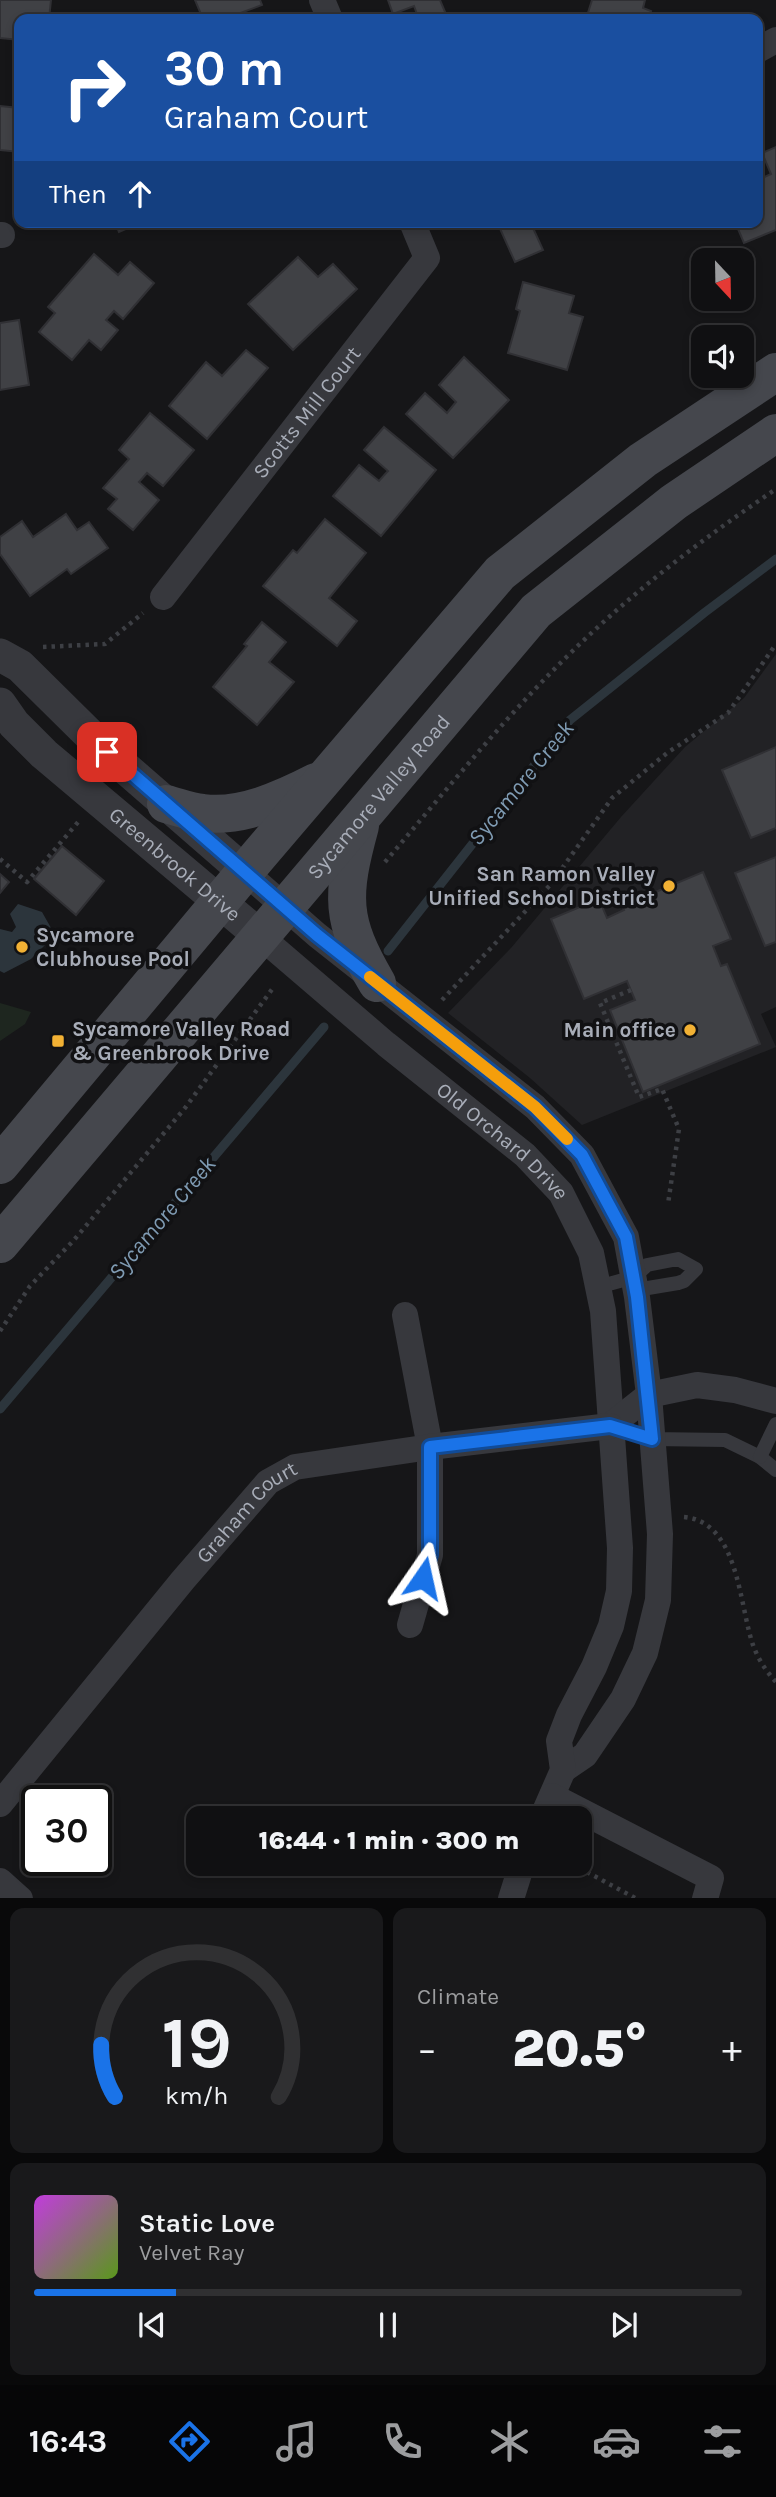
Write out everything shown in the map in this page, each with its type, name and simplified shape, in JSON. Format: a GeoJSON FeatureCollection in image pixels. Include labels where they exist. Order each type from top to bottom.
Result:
{"type":"FeatureCollection","features":[{"type":"Feature","properties":{"kind":"main road"},"geometry":{"type":"LineString","coordinates":[[0,1165],[220,901],[500,573],[643,460],[776,372]]}},
{"type":"Feature","properties":{"kind":"main road","name":"Sycamore Valley Road"},"geometry":{"type":"LineString","coordinates":[[0,1244],[536,611],[674,502],[776,433]]}},
{"type":"Feature","properties":{"kind":"main road"},"geometry":{"type":"LineString","coordinates":[[166,804],[202,813],[225,814],[250,809],[292,794],[327,776]]}},
{"type":"Feature","properties":{"kind":"main road"},"geometry":{"type":"LineString","coordinates":[[363,818],[348,872],[348,918],[354,940],[377,983]]}},
{"type":"Feature","properties":{"kind":"street","name":"Scotts Mill Court"},"geometry":{"type":"LineString","coordinates":[[163,597],[427,258],[414,228]]}},
{"type":"Feature","properties":{"kind":"street","name":"Greenbrook Drive"},"geometry":{"type":"LineString","coordinates":[[0,655],[20,666],[107,752],[245,872]]}},
{"type":"Feature","properties":{"kind":"street","name":"Greenbrook Drive"},"geometry":{"type":"LineString","coordinates":[[0,704],[14,724],[44,754],[260,936]]}},
{"type":"Feature","properties":{"kind":"street","name":"Old Orchard Drive"},"geometry":{"type":"LineString","coordinates":[[245,872],[377,983],[535,1107],[582,1155],[626,1237],[634,1277],[649,1395],[660,1534],[657,1600],[645,1653],[622,1699],[585,1755],[563,1770]]}},
{"type":"Feature","properties":{"kind":"street","name":"Old Orchard Drive"},"geometry":{"type":"LineString","coordinates":[[260,936],[396,1053],[525,1155],[561,1194],[591,1253],[603,1311],[620,1548],[619,1591],[611,1626],[559,1741],[563,1770],[547,1806]]}},
{"type":"Feature","properties":{"kind":"street"},"geometry":{"type":"LineString","coordinates":[[405,1315],[430,1447],[430,1555],[410,1625]]}},
{"type":"Feature","properties":{"kind":"street"},"geometry":{"type":"LineString","coordinates":[[610,1426],[649,1395],[697,1385],[735,1390],[776,1401]]}},
{"type":"Feature","properties":{"kind":"street","name":"Graham Court"},"geometry":{"type":"LineString","coordinates":[[0,1804],[183,1580],[268,1482],[295,1467],[430,1447],[610,1426]]}},
{"type":"Feature","properties":{"kind":"street"},"geometry":{"type":"LineString","coordinates":[[592,1827],[710,1878],[705,1898]]}},
{"type":"Feature","properties":{"kind":"street"},"geometry":{"type":"LineString","coordinates":[[511,1898],[518,1876]]}},
{"type":"Feature","properties":{"kind":"street"},"geometry":{"type":"LineString","coordinates":[[0,1881],[19,1898]]}},
{"type":"Feature","properties":{"kind":"lane"},"geometry":{"type":"LineString","coordinates":[[598,1287],[634,1277]]}},
{"type":"Feature","properties":{"kind":"lane"},"geometry":{"type":"LineString","coordinates":[[760,1457],[776,1424]]}},
{"type":"Feature","properties":{"kind":"lane"},"geometry":{"type":"LineString","coordinates":[[610,1426],[652,1439],[725,1440],[760,1457],[776,1470]]}},
{"type":"Feature","properties":{"kind":"path"},"geometry":{"type":"LineString","coordinates":[[383,866],[526,698],[583,640],[646,584],[728,521],[776,489]]}},
{"type":"Feature","properties":{"kind":"path"},"geometry":{"type":"LineString","coordinates":[[37,647],[105,644],[163,597]]}},
{"type":"Feature","properties":{"kind":"path"},"geometry":{"type":"LineString","coordinates":[[425,1021],[462,977],[551,884],[612,798],[667,753],[728,713],[776,644]]}},
{"type":"Feature","properties":{"kind":"path"},"geometry":{"type":"LineString","coordinates":[[0,859],[27,881],[85,814]]}},
{"type":"Feature","properties":{"kind":"path"},"geometry":{"type":"LineString","coordinates":[[0,1331],[30,1286],[74,1240],[185,1108],[273,988]]}},
{"type":"Feature","properties":{"kind":"path"},"geometry":{"type":"LineString","coordinates":[[631,990],[600,1003],[639,1097],[662,1089],[679,1129],[668,1204]]}},
{"type":"Feature","properties":{"kind":"path"},"geometry":{"type":"LineString","coordinates":[[659,1514],[697,1518],[712,1527],[726,1550],[740,1585],[753,1645],[776,1682]]}},
{"type":"Feature","properties":{"kind":"path"},"geometry":{"type":"LineString","coordinates":[[592,1875],[635,1898]]}},
{"type":"Feature","properties":{"kind":"shaded area","name":"San Ramon Valley Unified School District"},"geometry":{"type":"Polygon","coordinates":[[[776,654],[776,1007],[761,1014],[776,1047],[582,1125],[530,1078],[448,1013],[511,948],[621,817],[685,747],[744,698],[776,654]]]}},
{"type":"Feature","properties":{"kind":"shaded area","name":"Sycamore Clubhouse Pool"},"geometry":{"type":"Polygon","coordinates":[[[18,904],[42,912],[55,935],[31,959],[4,973],[0,971],[0,929],[12,932],[16,927],[10,914],[18,904]]]}},
{"type":"Feature","properties":{"kind":"shaded area"},"geometry":{"type":"Polygon","coordinates":[[[0,1003],[31,1012],[25,1024],[0,1041],[0,1003]]]}},
{"type":"Feature","properties":{"kind":"building"},"geometry":{"type":"Polygon","coordinates":[[[0,0],[51,0],[50,14],[14,14],[14,39],[0,38],[0,0]]]}},
{"type":"Feature","properties":{"kind":"building"},"geometry":{"type":"Polygon","coordinates":[[[195,0],[260,0],[262,5],[238,14],[201,14],[195,0]]]}},
{"type":"Feature","properties":{"kind":"building"},"geometry":{"type":"Polygon","coordinates":[[[388,0],[440,0],[446,14],[417,14],[414,6],[393,14],[388,0]]]}},
{"type":"Feature","properties":{"kind":"building"},"geometry":{"type":"Polygon","coordinates":[[[592,0],[645,0],[643,8],[651,11],[650,14],[588,14],[592,0]]]}},
{"type":"Feature","properties":{"kind":"building"},"geometry":{"type":"Polygon","coordinates":[[[0,106],[14,107],[14,151],[0,150],[0,106]]]}},
{"type":"Feature","properties":{"kind":"building"},"geometry":{"type":"Polygon","coordinates":[[[776,147],[776,230],[744,243],[738,228],[763,228],[763,178],[771,174],[763,153],[776,147]]]}},
{"type":"Feature","properties":{"kind":"building"},"geometry":{"type":"Polygon","coordinates":[[[500,228],[533,228],[543,250],[515,262],[500,228]]]}},
{"type":"Feature","properties":{"kind":"building"},"geometry":{"type":"Polygon","coordinates":[[[94,254],[118,275],[130,262],[154,283],[123,319],[114,311],[106,320],[118,330],[101,350],[89,340],[72,360],[39,332],[55,313],[48,307],[94,254]]]}},
{"type":"Feature","properties":{"kind":"building"},"geometry":{"type":"Polygon","coordinates":[[[298,257],[318,277],[333,264],[357,289],[293,350],[248,304],[298,257]]]}},
{"type":"Feature","properties":{"kind":"building"},"geometry":{"type":"Polygon","coordinates":[[[523,282],[574,296],[569,313],[583,317],[567,370],[508,353],[520,311],[516,309],[523,282]]]}},
{"type":"Feature","properties":{"kind":"building"},"geometry":{"type":"Polygon","coordinates":[[[19,320],[29,385],[0,390],[0,323],[19,320]]]}},
{"type":"Feature","properties":{"kind":"building"},"geometry":{"type":"Polygon","coordinates":[[[246,350],[268,368],[207,439],[169,406],[206,362],[222,376],[246,350]]]}},
{"type":"Feature","properties":{"kind":"building"},"geometry":{"type":"Polygon","coordinates":[[[464,357],[509,400],[453,458],[406,414],[425,393],[447,413],[456,402],[439,385],[464,357]]]}},
{"type":"Feature","properties":{"kind":"building"},"geometry":{"type":"Polygon","coordinates":[[[150,413],[194,450],[163,486],[147,473],[139,482],[159,500],[133,530],[108,509],[117,499],[103,488],[129,459],[119,450],[150,413]]]}},
{"type":"Feature","properties":{"kind":"building"},"geometry":{"type":"Polygon","coordinates":[[[384,427],[436,470],[381,536],[333,496],[359,465],[379,481],[388,471],[364,450],[384,427]]]}},
{"type":"Feature","properties":{"kind":"building"},"geometry":{"type":"Polygon","coordinates":[[[66,514],[77,530],[89,522],[108,548],[71,574],[67,569],[30,596],[0,554],[0,537],[22,521],[33,537],[66,514]]]}},
{"type":"Feature","properties":{"kind":"building"},"geometry":{"type":"Polygon","coordinates":[[[325,519],[366,553],[329,598],[357,621],[337,646],[263,586],[293,550],[297,553],[325,519]]]}},
{"type":"Feature","properties":{"kind":"building"},"geometry":{"type":"Polygon","coordinates":[[[262,622],[286,642],[269,662],[294,682],[257,725],[213,687],[247,646],[244,644],[262,622]]]}},
{"type":"Feature","properties":{"kind":"building"},"geometry":{"type":"Polygon","coordinates":[[[776,747],[776,828],[751,838],[722,770],[776,747]]]}},
{"type":"Feature","properties":{"kind":"building"},"geometry":{"type":"Polygon","coordinates":[[[62,846],[104,881],[76,915],[34,879],[62,846]]]}},
{"type":"Feature","properties":{"kind":"building"},"geometry":{"type":"Polygon","coordinates":[[[776,857],[776,942],[765,946],[735,873],[776,857]]]}},
{"type":"Feature","properties":{"kind":"building"},"geometry":{"type":"Polygon","coordinates":[[[703,872],[731,939],[713,946],[721,966],[727,964],[760,1044],[643,1092],[610,1010],[635,1000],[627,981],[584,999],[551,919],[599,899],[607,918],[624,910],[622,906],[703,872]]]}},
{"type":"Feature","properties":{"kind":"building"},"geometry":{"type":"Polygon","coordinates":[[[0,874],[9,882],[0,893],[0,874]]]}},
{"type":"Feature","properties":{"kind":"waterway","name":"Sycamore Creek"},"geometry":{"type":"LineString","coordinates":[[388,951],[570,720],[776,559]]}},
{"type":"Feature","properties":{"kind":"waterway","name":"Sycamore Creek"},"geometry":{"type":"LineString","coordinates":[[0,1409],[324,1027]]}},
{"type":"Feature","properties":{"kind":"slow traffic"},"geometry":{"type":"LineString","coordinates":[[370,977],[535,1107],[567,1139]]}},
{"type":"Feature","properties":{"kind":"place","name":"San Ramon Valley Unified School District"},"geometry":{"type":"Point","coordinates":[669,886]}},
{"type":"Feature","properties":{"kind":"place","name":"Sycamore Clubhouse Pool"},"geometry":{"type":"Point","coordinates":[22,947]}},
{"type":"Feature","properties":{"kind":"place","name":"Main office"},"geometry":{"type":"Point","coordinates":[690,1030]}},
{"type":"Feature","properties":{"kind":"place","name":"Sycamore Valley Road & Greenbrook Drive"},"geometry":{"type":"Point","coordinates":[58,1041]}},
{"type":"Feature","properties":{"kind":"route"},"geometry":{"type":"LineString","coordinates":[[107,752],[317,935],[535,1107],[582,1155],[626,1237],[637,1297],[652,1439],[610,1426],[430,1447],[430,1555],[423,1578]]}}]}
